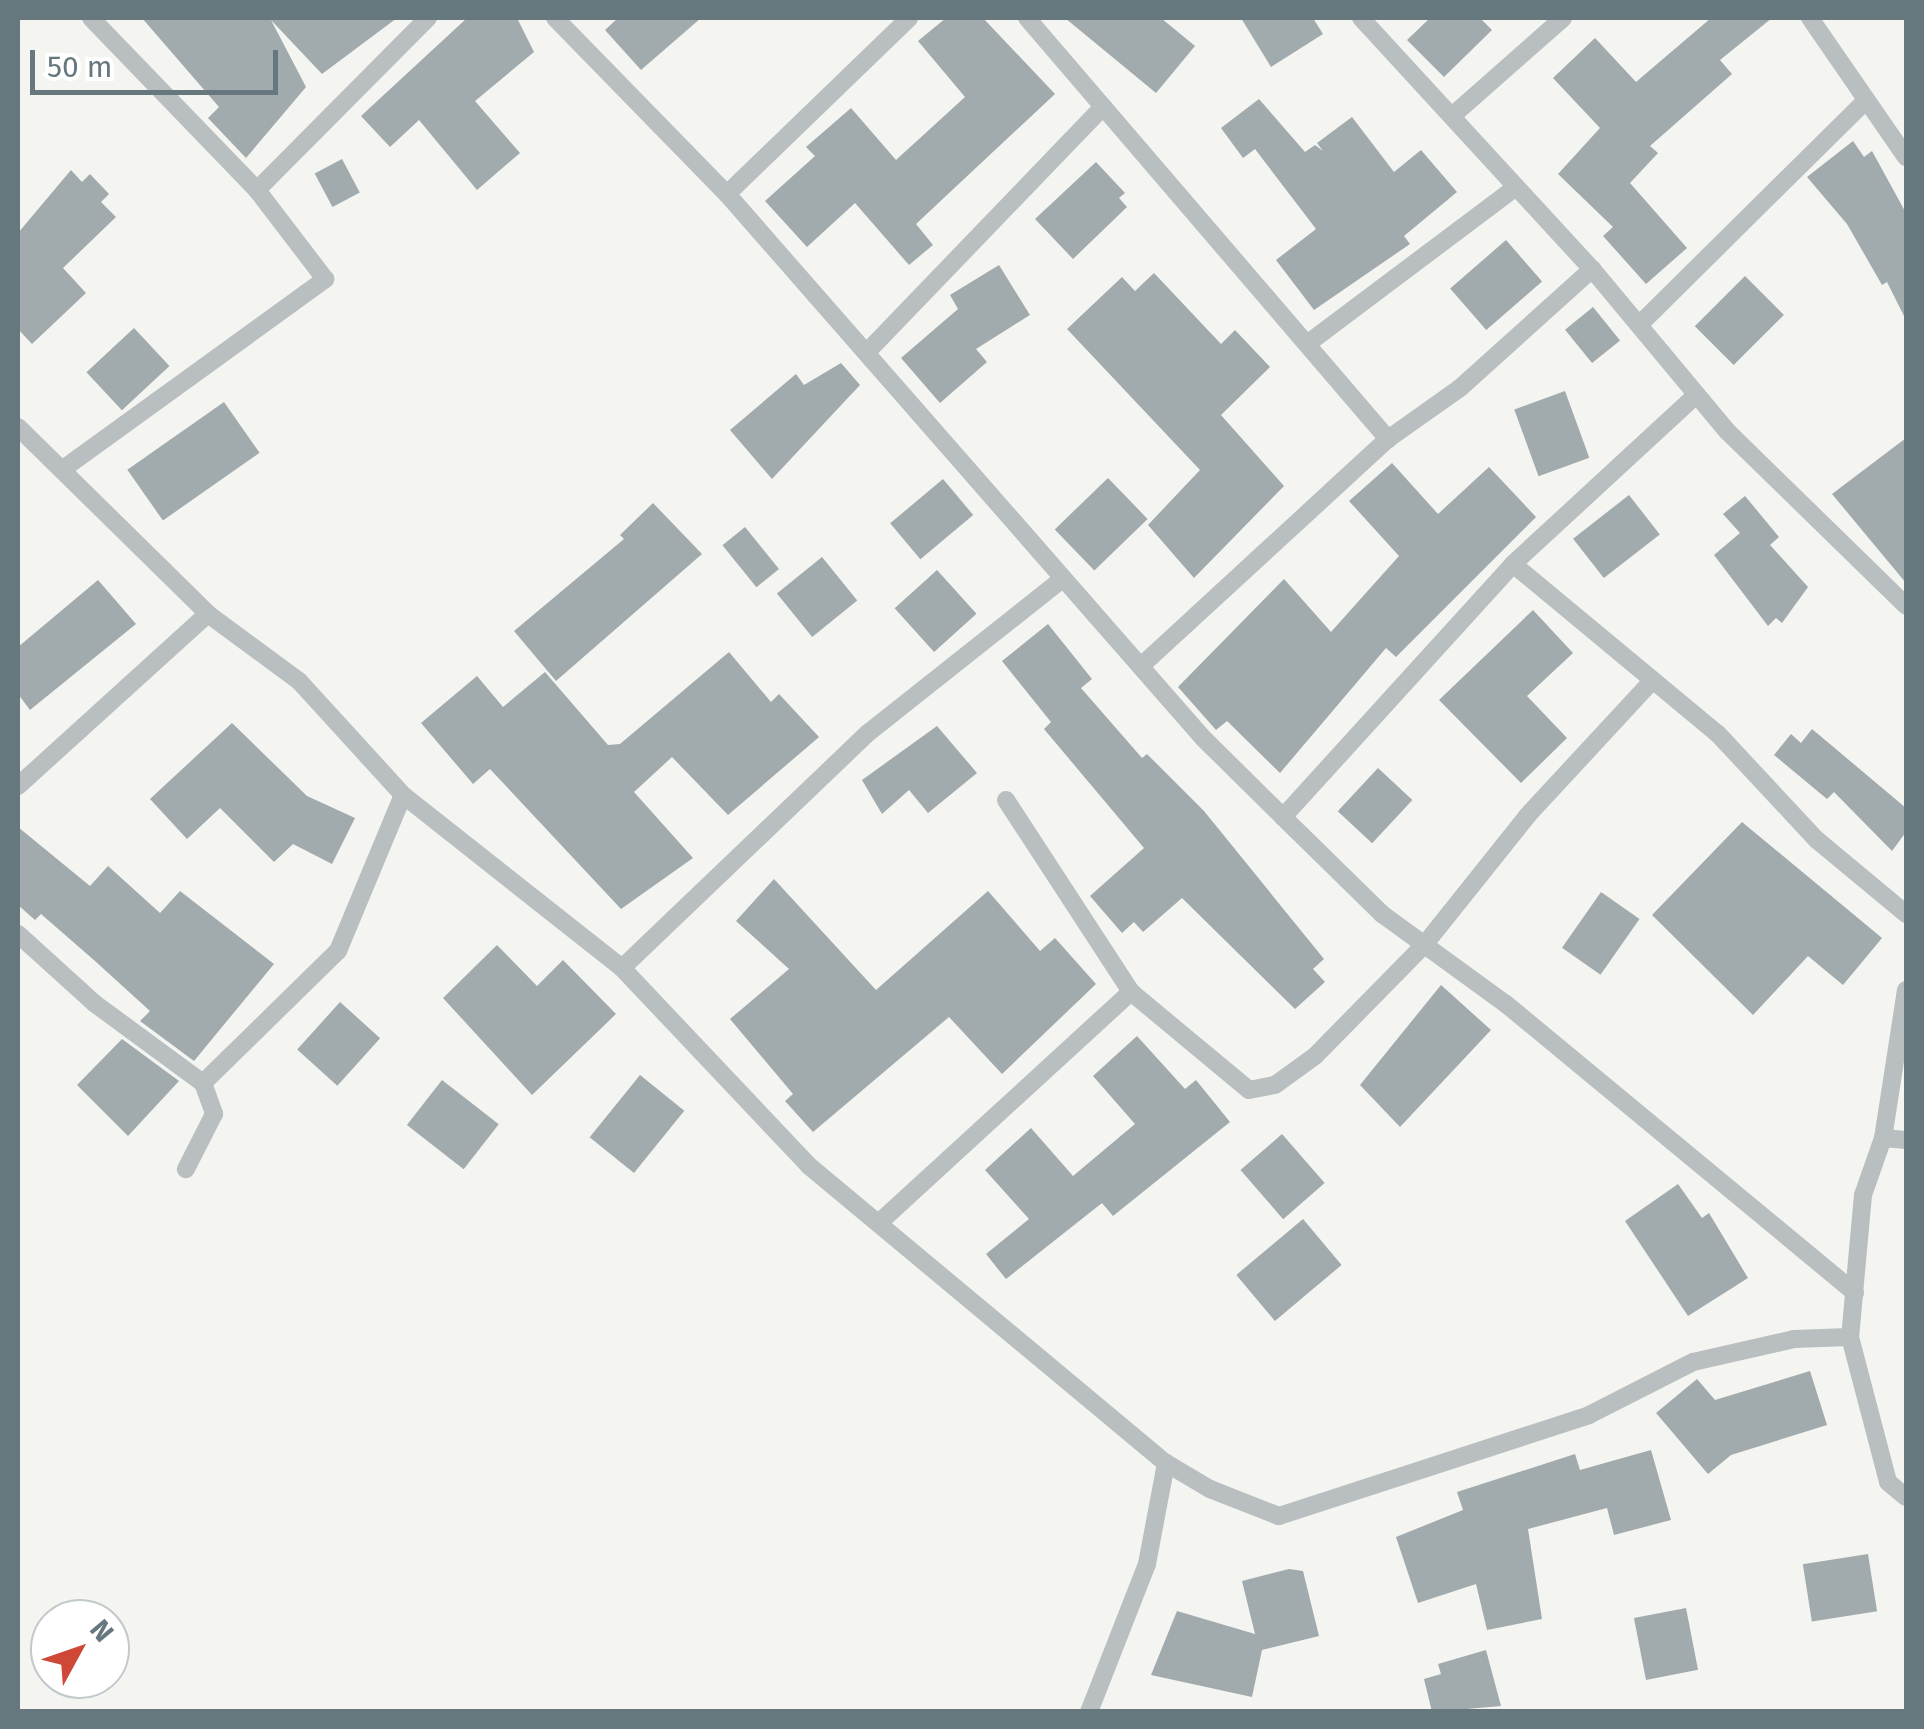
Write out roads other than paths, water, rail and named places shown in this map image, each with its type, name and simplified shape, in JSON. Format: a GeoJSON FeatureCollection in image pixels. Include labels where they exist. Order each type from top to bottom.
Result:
{"type":"FeatureCollection","features":[{"type":"Feature","properties":{"kind":"street"},"geometry":{"type":"LineString","coordinates":[[63,470],[325,279],[257,190],[91,18]]}},
{"type":"Feature","properties":{"kind":"street"},"geometry":{"type":"LineString","coordinates":[[257,190],[428,18]]}},
{"type":"Feature","properties":{"kind":"street"},"geometry":{"type":"LineString","coordinates":[[556,18],[727,194],[868,351],[1062,579],[1283,817],[1425,944],[1855,1293]]}},
{"type":"Feature","properties":{"kind":"street"},"geometry":{"type":"LineString","coordinates":[[727,194],[909,18]]}},
{"type":"Feature","properties":{"kind":"street"},"geometry":{"type":"LineString","coordinates":[[1027,18],[1311,341],[1388,439]]}},
{"type":"Feature","properties":{"kind":"street"},"geometry":{"type":"LineString","coordinates":[[1362,18],[1592,269],[1696,395],[1906,606]]}},
{"type":"Feature","properties":{"kind":"street"},"geometry":{"type":"LineString","coordinates":[[1452,116],[1563,18]]}},
{"type":"Feature","properties":{"kind":"street"},"geometry":{"type":"LineString","coordinates":[[1810,18],[1906,157]]}},
{"type":"Feature","properties":{"kind":"street"},"geometry":{"type":"LineString","coordinates":[[1640,324],[1866,100]]}},
{"type":"Feature","properties":{"kind":"street"},"geometry":{"type":"LineString","coordinates":[[868,351],[1103,108]]}},
{"type":"Feature","properties":{"kind":"street"},"geometry":{"type":"LineString","coordinates":[[1311,341],[1515,188]]}},
{"type":"Feature","properties":{"kind":"street"},"geometry":{"type":"LineString","coordinates":[[1141,666],[1388,439],[1460,388],[1592,269]]}},
{"type":"Feature","properties":{"kind":"street"},"geometry":{"type":"LineString","coordinates":[[1283,817],[1513,564],[1696,395]]}},
{"type":"Feature","properties":{"kind":"street"},"geometry":{"type":"LineString","coordinates":[[18,427],[208,614],[299,681],[403,795],[622,968],[788,1147],[882,1220],[1166,1463],[1280,1516],[1589,1415],[1693,1362],[1794,1339],[1850,1338]]}},
{"type":"Feature","properties":{"kind":"street"},"geometry":{"type":"LineString","coordinates":[[1513,564],[1718,734],[1816,840],[1906,914]]}},
{"type":"Feature","properties":{"kind":"street"},"geometry":{"type":"LineString","coordinates":[[622,968],[868,733],[1062,579]]}},
{"type":"Feature","properties":{"kind":"street"},"geometry":{"type":"LineString","coordinates":[[18,786],[208,614]]}},
{"type":"Feature","properties":{"kind":"street"},"geometry":{"type":"LineString","coordinates":[[1006,800],[1132,992],[1248,1090],[1276,1084],[1315,1056],[1425,944],[1527,816],[1653,680]]}},
{"type":"Feature","properties":{"kind":"street"},"geometry":{"type":"LineString","coordinates":[[203,1084],[338,951],[403,795]]}},
{"type":"Feature","properties":{"kind":"street"},"geometry":{"type":"LineString","coordinates":[[18,934],[94,1004],[203,1084],[214,1114],[186,1169]]}},
{"type":"Feature","properties":{"kind":"street"},"geometry":{"type":"LineString","coordinates":[[1906,990],[1883,1138],[1864,1196],[1850,1338],[1888,1482],[1906,1497]]}},
{"type":"Feature","properties":{"kind":"street"},"geometry":{"type":"LineString","coordinates":[[882,1220],[1132,992]]}},
{"type":"Feature","properties":{"kind":"street"},"geometry":{"type":"LineString","coordinates":[[1883,1138],[1906,1140]]}},
{"type":"Feature","properties":{"kind":"street"},"geometry":{"type":"LineString","coordinates":[[1088,1712],[1146,1564],[1166,1463]]}}]}
